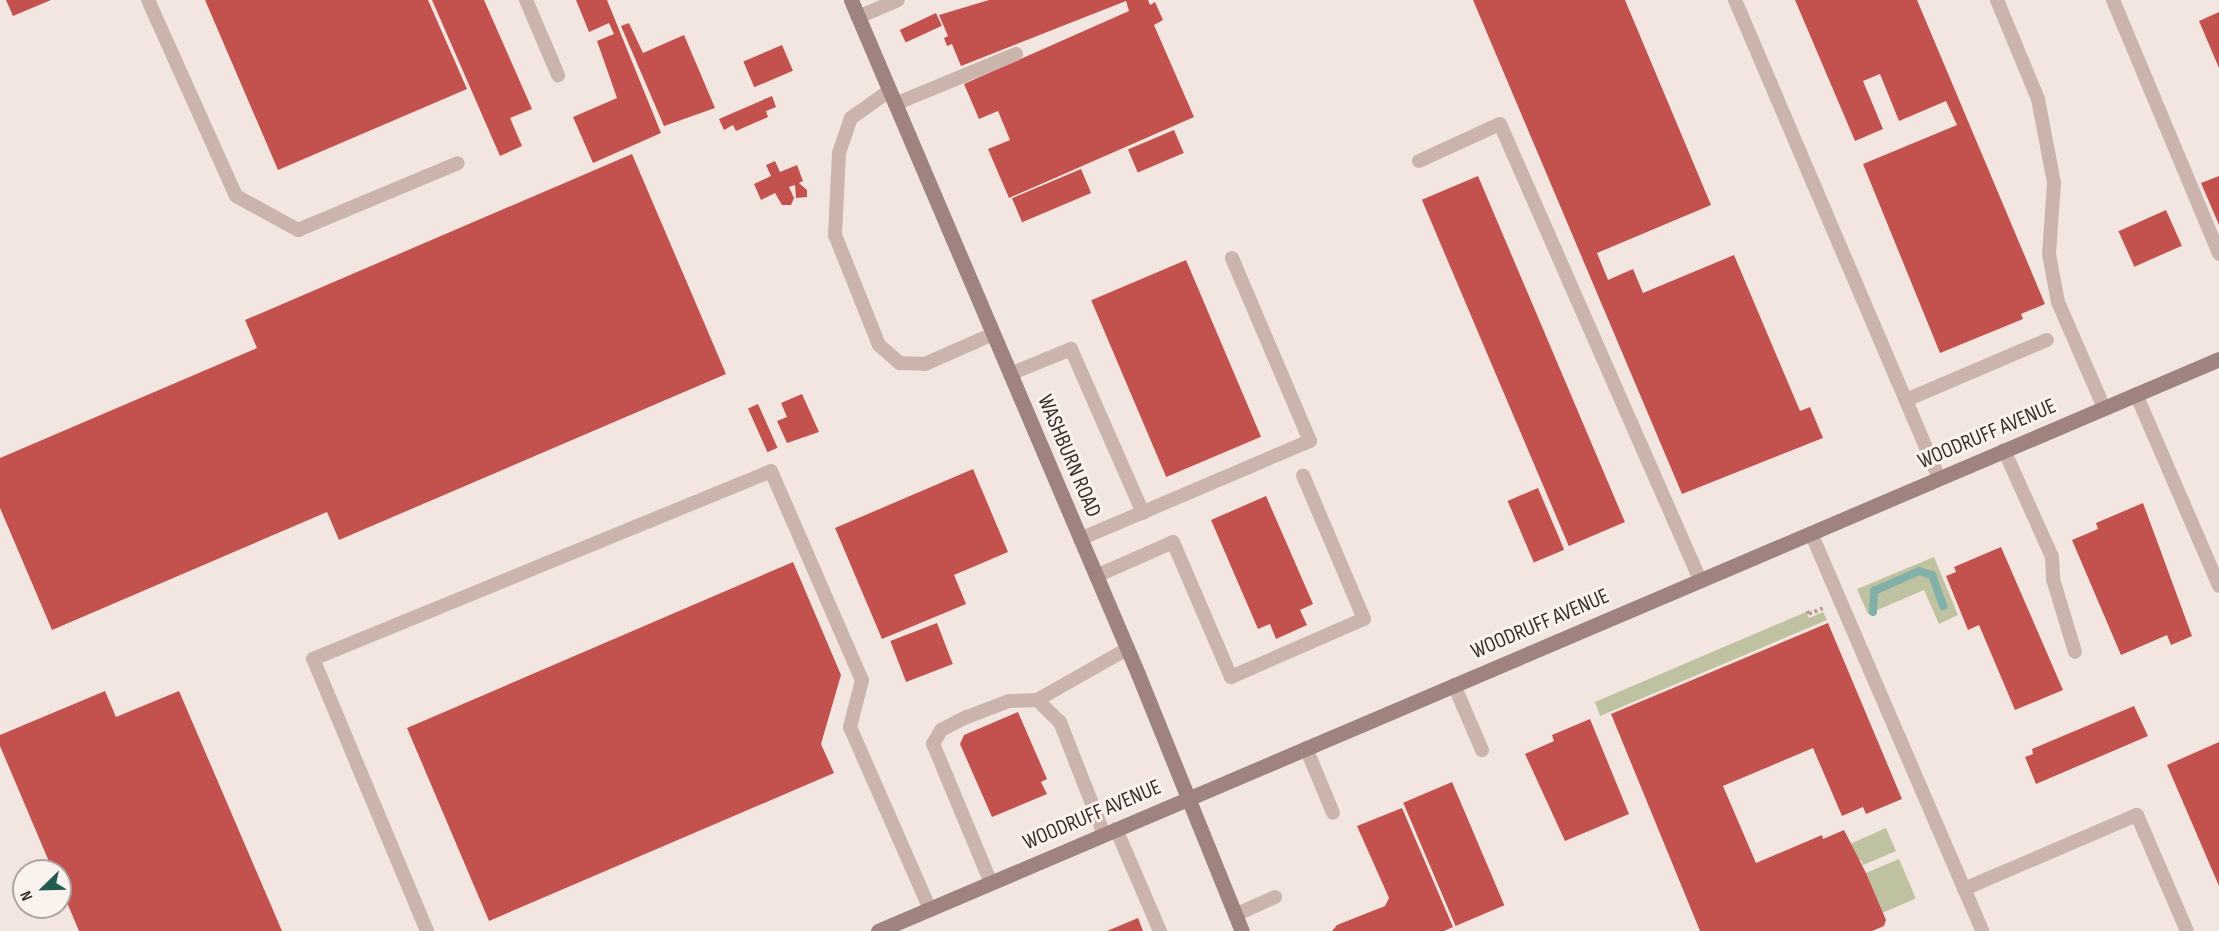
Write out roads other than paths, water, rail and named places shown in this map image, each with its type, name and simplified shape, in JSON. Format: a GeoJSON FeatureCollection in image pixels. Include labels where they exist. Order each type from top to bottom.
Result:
{"type":"FeatureCollection","features":[{"type":"Feature","properties":{"kind":"main road","name":"WASHBURN ROAD"},"geometry":{"type":"LineString","coordinates":[[851,0],[1127,649],[1242,931]]}},
{"type":"Feature","properties":{"kind":"main road","name":"WOODRUFF AVENUE"},"geometry":{"type":"LineString","coordinates":[[878,931],[2219,359]]}},
{"type":"Feature","properties":{"kind":"lane"},"geometry":{"type":"LineString","coordinates":[[148,0],[236,196],[298,230],[458,163]]}},
{"type":"Feature","properties":{"kind":"lane"},"geometry":{"type":"LineString","coordinates":[[525,0],[558,75]]}},
{"type":"Feature","properties":{"kind":"lane"},"geometry":{"type":"LineString","coordinates":[[858,17],[898,0]]}},
{"type":"Feature","properties":{"kind":"lane"},"geometry":{"type":"LineString","coordinates":[[1735,0],[1939,478]]}},
{"type":"Feature","properties":{"kind":"lane"},"geometry":{"type":"LineString","coordinates":[[1997,0],[2038,99],[2054,183],[2049,254],[2058,302],[2104,408]]}},
{"type":"Feature","properties":{"kind":"lane"},"geometry":{"type":"LineString","coordinates":[[2113,0],[2219,254]]}},
{"type":"Feature","properties":{"kind":"lane"},"geometry":{"type":"LineString","coordinates":[[993,334],[926,364],[900,363],[879,345],[835,235],[839,153],[851,118],[892,97],[1016,54]]}},
{"type":"Feature","properties":{"kind":"lane"},"geometry":{"type":"LineString","coordinates":[[1419,161],[1500,124],[1700,580]]}},
{"type":"Feature","properties":{"kind":"lane"},"geometry":{"type":"LineString","coordinates":[[1080,538],[1310,441],[1232,258]]}},
{"type":"Feature","properties":{"kind":"lane"},"geometry":{"type":"LineString","coordinates":[[1906,400],[2047,340]]}},
{"type":"Feature","properties":{"kind":"lane"},"geometry":{"type":"LineString","coordinates":[[1010,374],[1071,348],[1143,513]]}},
{"type":"Feature","properties":{"kind":"lane"},"geometry":{"type":"LineString","coordinates":[[2136,394],[2219,586]]}},
{"type":"Feature","properties":{"kind":"lane"},"geometry":{"type":"LineString","coordinates":[[2004,450],[2052,557],[2053,579],[2075,652]]}},
{"type":"Feature","properties":{"kind":"lane"},"geometry":{"type":"LineString","coordinates":[[427,931],[313,659],[771,471],[862,680],[850,727],[930,909]]}},
{"type":"Feature","properties":{"kind":"lane"},"geometry":{"type":"LineString","coordinates":[[1096,576],[1173,543],[1230,677],[1364,619],[1303,475]]}},
{"type":"Feature","properties":{"kind":"lane"},"geometry":{"type":"LineString","coordinates":[[1811,533],[1982,931]]}},
{"type":"Feature","properties":{"kind":"lane"},"geometry":{"type":"LineString","coordinates":[[991,882],[933,744],[940,730],[1008,701],[1037,700],[1127,649]]}},
{"type":"Feature","properties":{"kind":"lane"},"geometry":{"type":"LineString","coordinates":[[1454,685],[1482,750]]}},
{"type":"Feature","properties":{"kind":"lane"},"geometry":{"type":"LineString","coordinates":[[1037,700],[1060,722],[1110,832],[1160,931]]}},
{"type":"Feature","properties":{"kind":"lane"},"geometry":{"type":"LineString","coordinates":[[1306,748],[1332,813]]}},
{"type":"Feature","properties":{"kind":"lane"},"geometry":{"type":"LineString","coordinates":[[1964,889],[2137,815],[2187,931]]}},
{"type":"Feature","properties":{"kind":"lane"},"geometry":{"type":"LineString","coordinates":[[1235,915],[1275,897]]}},
{"type":"Feature","properties":{"kind":"waterway"},"geometry":{"type":"LineString","coordinates":[[1873,612],[1874,591],[1919,571],[1932,575],[1943,606]]}}]}
